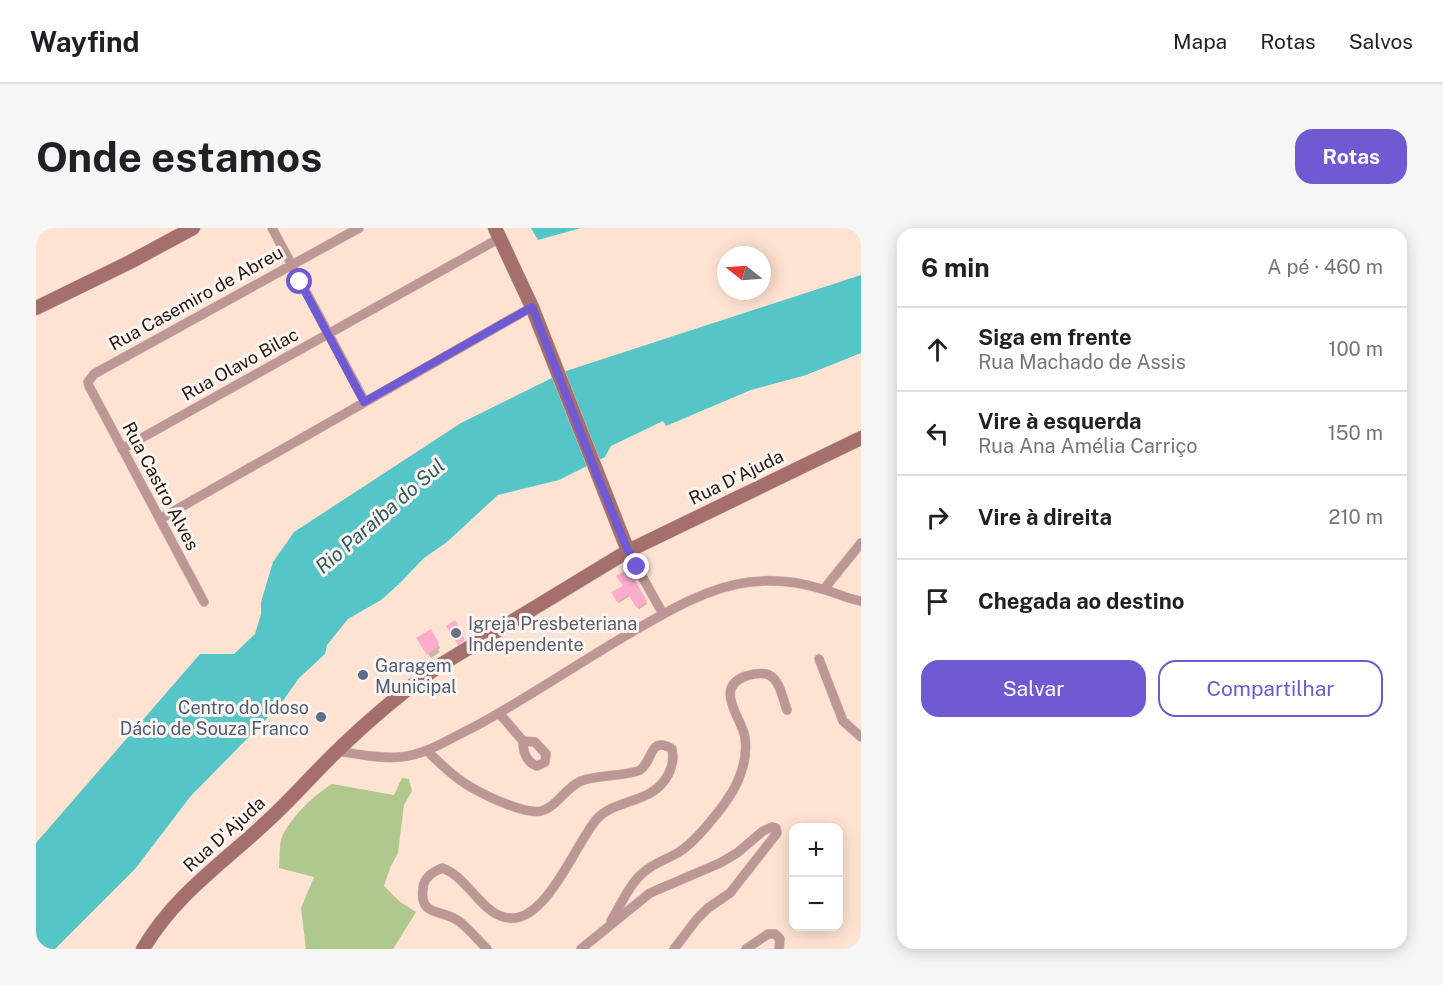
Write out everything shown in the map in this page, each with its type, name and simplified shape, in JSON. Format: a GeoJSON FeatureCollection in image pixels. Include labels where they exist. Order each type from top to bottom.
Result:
{"type":"FeatureCollection","features":[{"type":"Feature","properties":{"kind":"main road"},"geometry":{"type":"LineString","coordinates":[[36,308],[193,228]]}},
{"type":"Feature","properties":{"kind":"main road"},"geometry":{"type":"LineString","coordinates":[[497,233],[532,307],[628,551]]}},
{"type":"Feature","properties":{"kind":"main road","name":"Rua D'Ajuda"},"geometry":{"type":"LineString","coordinates":[[143,949],[170,909],[212,868],[276,813],[388,704],[432,670],[628,551],[861,438]]}},
{"type":"Feature","properties":{"kind":"street"},"geometry":{"type":"LineString","coordinates":[[272,228],[364,402]]}},
{"type":"Feature","properties":{"kind":"street","name":"Rua Casemiro de Abreu"},"geometry":{"type":"LineString","coordinates":[[89,386],[88,382],[94,374],[358,228]]}},
{"type":"Feature","properties":{"kind":"street","name":"Rua Olavo Bilac"},"geometry":{"type":"LineString","coordinates":[[122,449],[328,334],[497,233]]}},
{"type":"Feature","properties":{"kind":"street"},"geometry":{"type":"LineString","coordinates":[[160,519],[532,307]]}},
{"type":"Feature","properties":{"kind":"street","name":"Rua Castro Alves"},"geometry":{"type":"LineString","coordinates":[[89,386],[204,602]]}},
{"type":"Feature","properties":{"kind":"street"},"geometry":{"type":"LineString","coordinates":[[824,589],[861,543]]}},
{"type":"Feature","properties":{"kind":"street"},"geometry":{"type":"LineString","coordinates":[[628,551],[663,614]]}},
{"type":"Feature","properties":{"kind":"street"},"geometry":{"type":"LineString","coordinates":[[337,752],[377,757],[401,757],[427,751],[499,713],[663,614],[706,594],[749,582],[772,581],[801,583],[861,601]]}},
{"type":"Feature","properties":{"kind":"street"},"geometry":{"type":"LineString","coordinates":[[819,659],[843,721],[861,737]]}},
{"type":"Feature","properties":{"kind":"street"},"geometry":{"type":"LineString","coordinates":[[607,928],[635,882],[644,872],[688,846],[718,812],[739,781],[745,759],[746,739],[730,699],[736,681],[759,673],[768,675],[776,681],[787,710]]}},
{"type":"Feature","properties":{"kind":"street"},"geometry":{"type":"LineString","coordinates":[[499,713],[523,741]]}},
{"type":"Feature","properties":{"kind":"street"},"geometry":{"type":"LineString","coordinates":[[427,751],[469,786],[524,810],[540,812],[580,781],[640,770],[648,761],[652,750],[658,746],[672,749],[674,756],[667,778],[658,788],[642,798],[608,811],[596,819],[552,888],[535,908],[525,915],[508,918],[495,914],[459,876],[442,868],[430,873],[423,883],[423,903],[427,909],[458,921],[487,949]]}},
{"type":"Feature","properties":{"kind":"street"},"geometry":{"type":"LineString","coordinates":[[581,949],[650,893],[720,863],[772,826],[776,828],[777,833],[730,893],[697,919],[674,949]]}},
{"type":"Feature","properties":{"kind":"street"},"geometry":{"type":"LineString","coordinates":[[746,949],[768,934],[775,934],[780,939],[779,949]]}},
{"type":"Feature","properties":{"kind":"green space"},"geometry":{"type":"Polygon","coordinates":[[[402,778],[409,779],[412,791],[404,805],[398,853],[384,886],[399,901],[416,912],[393,949],[306,949],[301,908],[314,877],[279,868],[280,843],[284,832],[302,808],[332,784],[394,795],[402,778]]]}},
{"type":"Feature","properties":{"kind":"water"},"geometry":{"type":"Polygon","coordinates":[[[531,228],[581,228],[538,240],[531,228]]]}},
{"type":"Feature","properties":{"kind":"water","name":"Rio Paraíba do Sul"},"geometry":{"type":"Polygon","coordinates":[[[861,275],[861,353],[806,375],[751,390],[666,426],[663,421],[611,446],[605,457],[559,480],[498,495],[447,542],[424,558],[381,600],[348,619],[327,645],[325,654],[299,678],[280,705],[190,797],[135,869],[55,949],[36,949],[36,843],[200,654],[234,654],[255,634],[261,614],[261,602],[273,562],[294,532],[461,423],[566,371],[861,275]]]}},
{"type":"Feature","properties":{"kind":"building"},"geometry":{"type":"Polygon","coordinates":[[[628,569],[647,601],[637,608],[628,595],[617,602],[611,592],[623,586],[616,576],[628,569]]]}},
{"type":"Feature","properties":{"kind":"building","name":"Igreja Presbeteriana Independente"},"geometry":{"type":"Polygon","coordinates":[[[455,620],[465,640],[458,645],[446,626],[455,620]]]}},
{"type":"Feature","properties":{"kind":"building"},"geometry":{"type":"Polygon","coordinates":[[[431,629],[439,643],[438,647],[427,655],[416,638],[431,629]]]}},
{"type":"Feature","properties":{"kind":"place","name":"Igreja Presbeteriana Independente"},"geometry":{"type":"Point","coordinates":[456,633]}},
{"type":"Feature","properties":{"kind":"place","name":"Garagem Municipal"},"geometry":{"type":"Point","coordinates":[363,675]}},
{"type":"Feature","properties":{"kind":"place","name":"Centro do Idoso Dácio de Souza Franco"},"geometry":{"type":"Point","coordinates":[321,717]}},
{"type":"Feature","properties":{"kind":"route"},"geometry":{"type":"LineString","coordinates":[[300,282],[364,402],[532,307],[599,480],[628,551],[637,567]]}}]}
